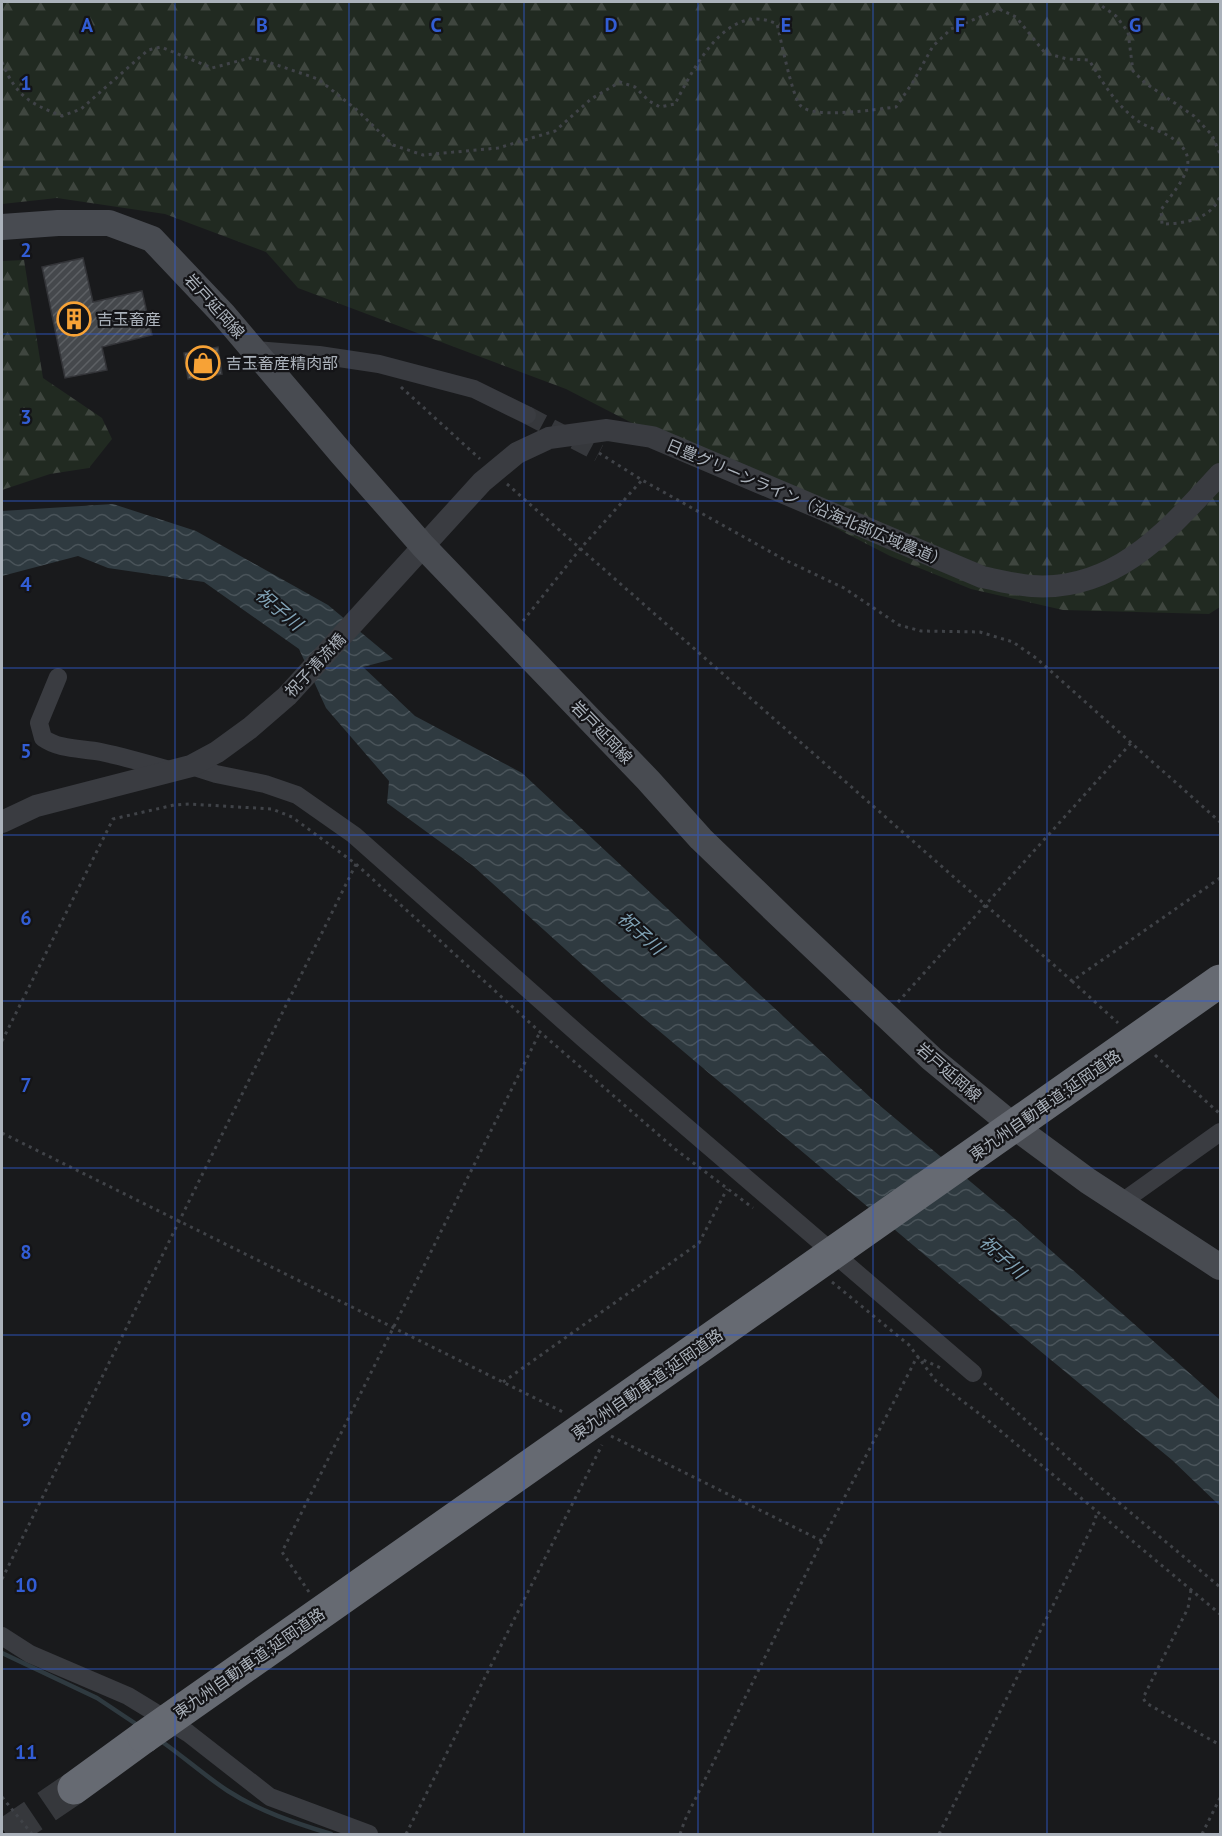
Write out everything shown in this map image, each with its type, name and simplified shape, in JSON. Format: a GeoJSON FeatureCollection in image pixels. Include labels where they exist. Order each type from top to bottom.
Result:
{"type":"FeatureCollection","features":[{"type":"Feature","properties":{"kind":"highway","name":"東九州自動車道;延岡道路"},"geometry":{"type":"LineString","coordinates":[[74,1788],[1221,981]]}},
{"type":"Feature","properties":{"kind":"main road","name":"岩戸延岡線"},"geometry":{"type":"LineString","coordinates":[[2,227],[58,223],[109,224],[152,239],[255,350],[423,546],[648,780],[701,839],[886,1017],[932,1059],[1012,1125],[1088,1181],[1221,1267]]}},
{"type":"Feature","properties":{"kind":"street"},"geometry":{"type":"LineString","coordinates":[[255,350],[318,355],[386,366],[474,389],[527,415]]}},
{"type":"Feature","properties":{"kind":"street","name":"日豊グリーンライン（沿海北部広域農道）"},"geometry":{"type":"LineString","coordinates":[[404,567],[482,482],[517,453],[549,438],[607,430],[652,437],[982,577],[1033,586],[1090,579],[1140,553],[1167,531],[1221,474]]}},
{"type":"Feature","properties":{"kind":"street","name":"祝子清流橋"},"geometry":{"type":"LineString","coordinates":[[182,769],[217,752],[250,728],[287,696],[404,567]]}},
{"type":"Feature","properties":{"kind":"street"},"geometry":{"type":"LineString","coordinates":[[58,677],[39,723],[43,738],[53,745],[265,784],[297,795],[354,835],[584,1039],[973,1373]]}},
{"type":"Feature","properties":{"kind":"street"},"geometry":{"type":"LineString","coordinates":[[2,822],[36,806],[182,769]]}},
{"type":"Feature","properties":{"kind":"street"},"geometry":{"type":"LineString","coordinates":[[1122,1202],[1221,1131]]}},
{"type":"Feature","properties":{"kind":"street"},"geometry":{"type":"LineString","coordinates":[[2,1636],[30,1654],[128,1696],[188,1733],[270,1797],[369,1834]]}},
{"type":"Feature","properties":{"kind":"path"},"geometry":{"type":"LineString","coordinates":[[1096,2],[1116,16],[1128,32],[1132,71],[1145,83],[1194,116],[1212,135],[1221,154]]}},
{"type":"Feature","properties":{"kind":"path"},"geometry":{"type":"LineString","coordinates":[[758,14],[777,24],[794,96],[801,107],[808,111],[843,113],[896,107],[933,46],[951,29],[999,9],[1016,17],[1045,53],[1067,59],[1089,60],[1110,94],[1122,107],[1140,123],[1182,144],[1189,159],[1186,176],[1161,210],[1162,224],[1179,224],[1194,220],[1217,206],[1221,196]]}},
{"type":"Feature","properties":{"kind":"path"},"geometry":{"type":"LineString","coordinates":[[2,62],[13,86],[32,104],[62,116],[81,109],[148,50],[161,48],[212,68],[250,58],[265,61],[318,79],[348,103],[393,145],[423,155],[498,148],[555,131],[591,99],[620,82],[635,87],[649,101],[660,107],[675,104],[698,58],[725,23]]}},
{"type":"Feature","properties":{"kind":"path"},"geometry":{"type":"LineString","coordinates":[[386,366],[395,382],[484,462]]}},
{"type":"Feature","properties":{"kind":"path"},"geometry":{"type":"LineString","coordinates":[[599,453],[642,480],[786,560],[844,588],[899,625],[921,632],[980,632],[1013,642],[1036,658],[1221,822]]}},
{"type":"Feature","properties":{"kind":"path"},"geometry":{"type":"LineString","coordinates":[[510,636],[581,548],[642,480]]}},
{"type":"Feature","properties":{"kind":"path"},"geometry":{"type":"LineString","coordinates":[[504,481],[1072,981],[1221,878]]}},
{"type":"Feature","properties":{"kind":"path"},"geometry":{"type":"LineString","coordinates":[[886,1017],[1132,742]]}},
{"type":"Feature","properties":{"kind":"path"},"geometry":{"type":"LineString","coordinates":[[2,1041],[113,819],[174,804],[272,809],[292,818],[356,864],[540,1032],[675,1149],[754,1208]]}},
{"type":"Feature","properties":{"kind":"path"},"geometry":{"type":"LineString","coordinates":[[2,1579],[356,864]]}},
{"type":"Feature","properties":{"kind":"path"},"geometry":{"type":"LineString","coordinates":[[313,1598],[282,1551],[540,1032]]}},
{"type":"Feature","properties":{"kind":"path"},"geometry":{"type":"LineString","coordinates":[[2,1133],[394,1328]]}},
{"type":"Feature","properties":{"kind":"path"},"geometry":{"type":"LineString","coordinates":[[503,1382],[699,1243],[727,1189]]}},
{"type":"Feature","properties":{"kind":"path"},"geometry":{"type":"LineString","coordinates":[[831,1281],[909,1345],[936,1381],[985,1418],[1221,1614]]}},
{"type":"Feature","properties":{"kind":"path"},"geometry":{"type":"LineString","coordinates":[[917,1357],[942,1368],[973,1373],[1106,1492],[1221,1587]]}},
{"type":"Feature","properties":{"kind":"path"},"geometry":{"type":"LineString","coordinates":[[680,1834],[822,1541],[917,1357]]}},
{"type":"Feature","properties":{"kind":"path"},"geometry":{"type":"LineString","coordinates":[[406,1834],[602,1444]]}},
{"type":"Feature","properties":{"kind":"path"},"geometry":{"type":"LineString","coordinates":[[939,1834],[1098,1511]]}},
{"type":"Feature","properties":{"kind":"path"},"geometry":{"type":"LineString","coordinates":[[1191,1590],[1188,1608],[1143,1698],[1146,1703],[1221,1744]]}},
{"type":"Feature","properties":{"kind":"path"},"geometry":{"type":"LineString","coordinates":[[2,1797],[32,1834]]}},
{"type":"Feature","properties":{"kind":"path"},"geometry":{"type":"LineString","coordinates":[[1202,1834],[1221,1798]]}},
{"type":"Feature","properties":{"kind":"green space"},"geometry":{"type":"Polygon","coordinates":[[[2,2],[1220,2],[1220,607],[1209,614],[1063,610],[971,589],[890,556],[566,389],[298,288],[266,252],[165,214],[57,198],[2,204],[2,2]]]}},
{"type":"Feature","properties":{"kind":"green space"},"geometry":{"type":"Polygon","coordinates":[[[24,260],[43,378],[102,418],[112,439],[89,468],[50,474],[2,490],[2,261],[24,260]]]}},
{"type":"Feature","properties":{"kind":"water","name":"祝子川"},"geometry":{"type":"Polygon","coordinates":[[[113,504],[196,531],[328,605],[393,659],[363,667],[415,716],[522,773],[872,1099],[1021,1224],[1220,1400],[1220,1506],[1172,1460],[607,987],[472,865],[387,803],[389,781],[326,708],[299,649],[204,582],[108,568],[78,556],[2,576],[2,511],[113,504]]]}},
{"type":"Feature","properties":{"kind":"building","name":"吉玉畜産"},"geometry":{"type":"Polygon","coordinates":[[[83,258],[93,302],[142,291],[152,335],[102,347],[107,370],[65,378],[42,267],[83,258]]]}},
{"type":"Feature","properties":{"kind":"building","name":"吉玉畜産精肉部"},"geometry":{"type":"Polygon","coordinates":[[[218,347],[222,374],[188,379],[184,353],[218,347]]]}},
{"type":"Feature","properties":{"kind":"waterway"},"geometry":{"type":"LineString","coordinates":[[2,1653],[97,1698],[139,1726]]}},
{"type":"Feature","properties":{"kind":"waterway"},"geometry":{"type":"LineString","coordinates":[[161,1741],[219,1785],[252,1805],[331,1834]]}},
{"type":"Feature","properties":{"kind":"tunnel"},"geometry":{"type":"LineString","coordinates":[[527,415],[599,453]]}},
{"type":"Feature","properties":{"kind":"tunnel"},"geometry":{"type":"LineString","coordinates":[[6,1834],[74,1788]]}},
{"type":"Feature","properties":{"kind":"place","name":"吉玉畜産"},"geometry":{"type":"Point","coordinates":[74,319]}},
{"type":"Feature","properties":{"kind":"place","name":"吉玉畜産精肉部"},"geometry":{"type":"Point","coordinates":[203,363]}}]}
